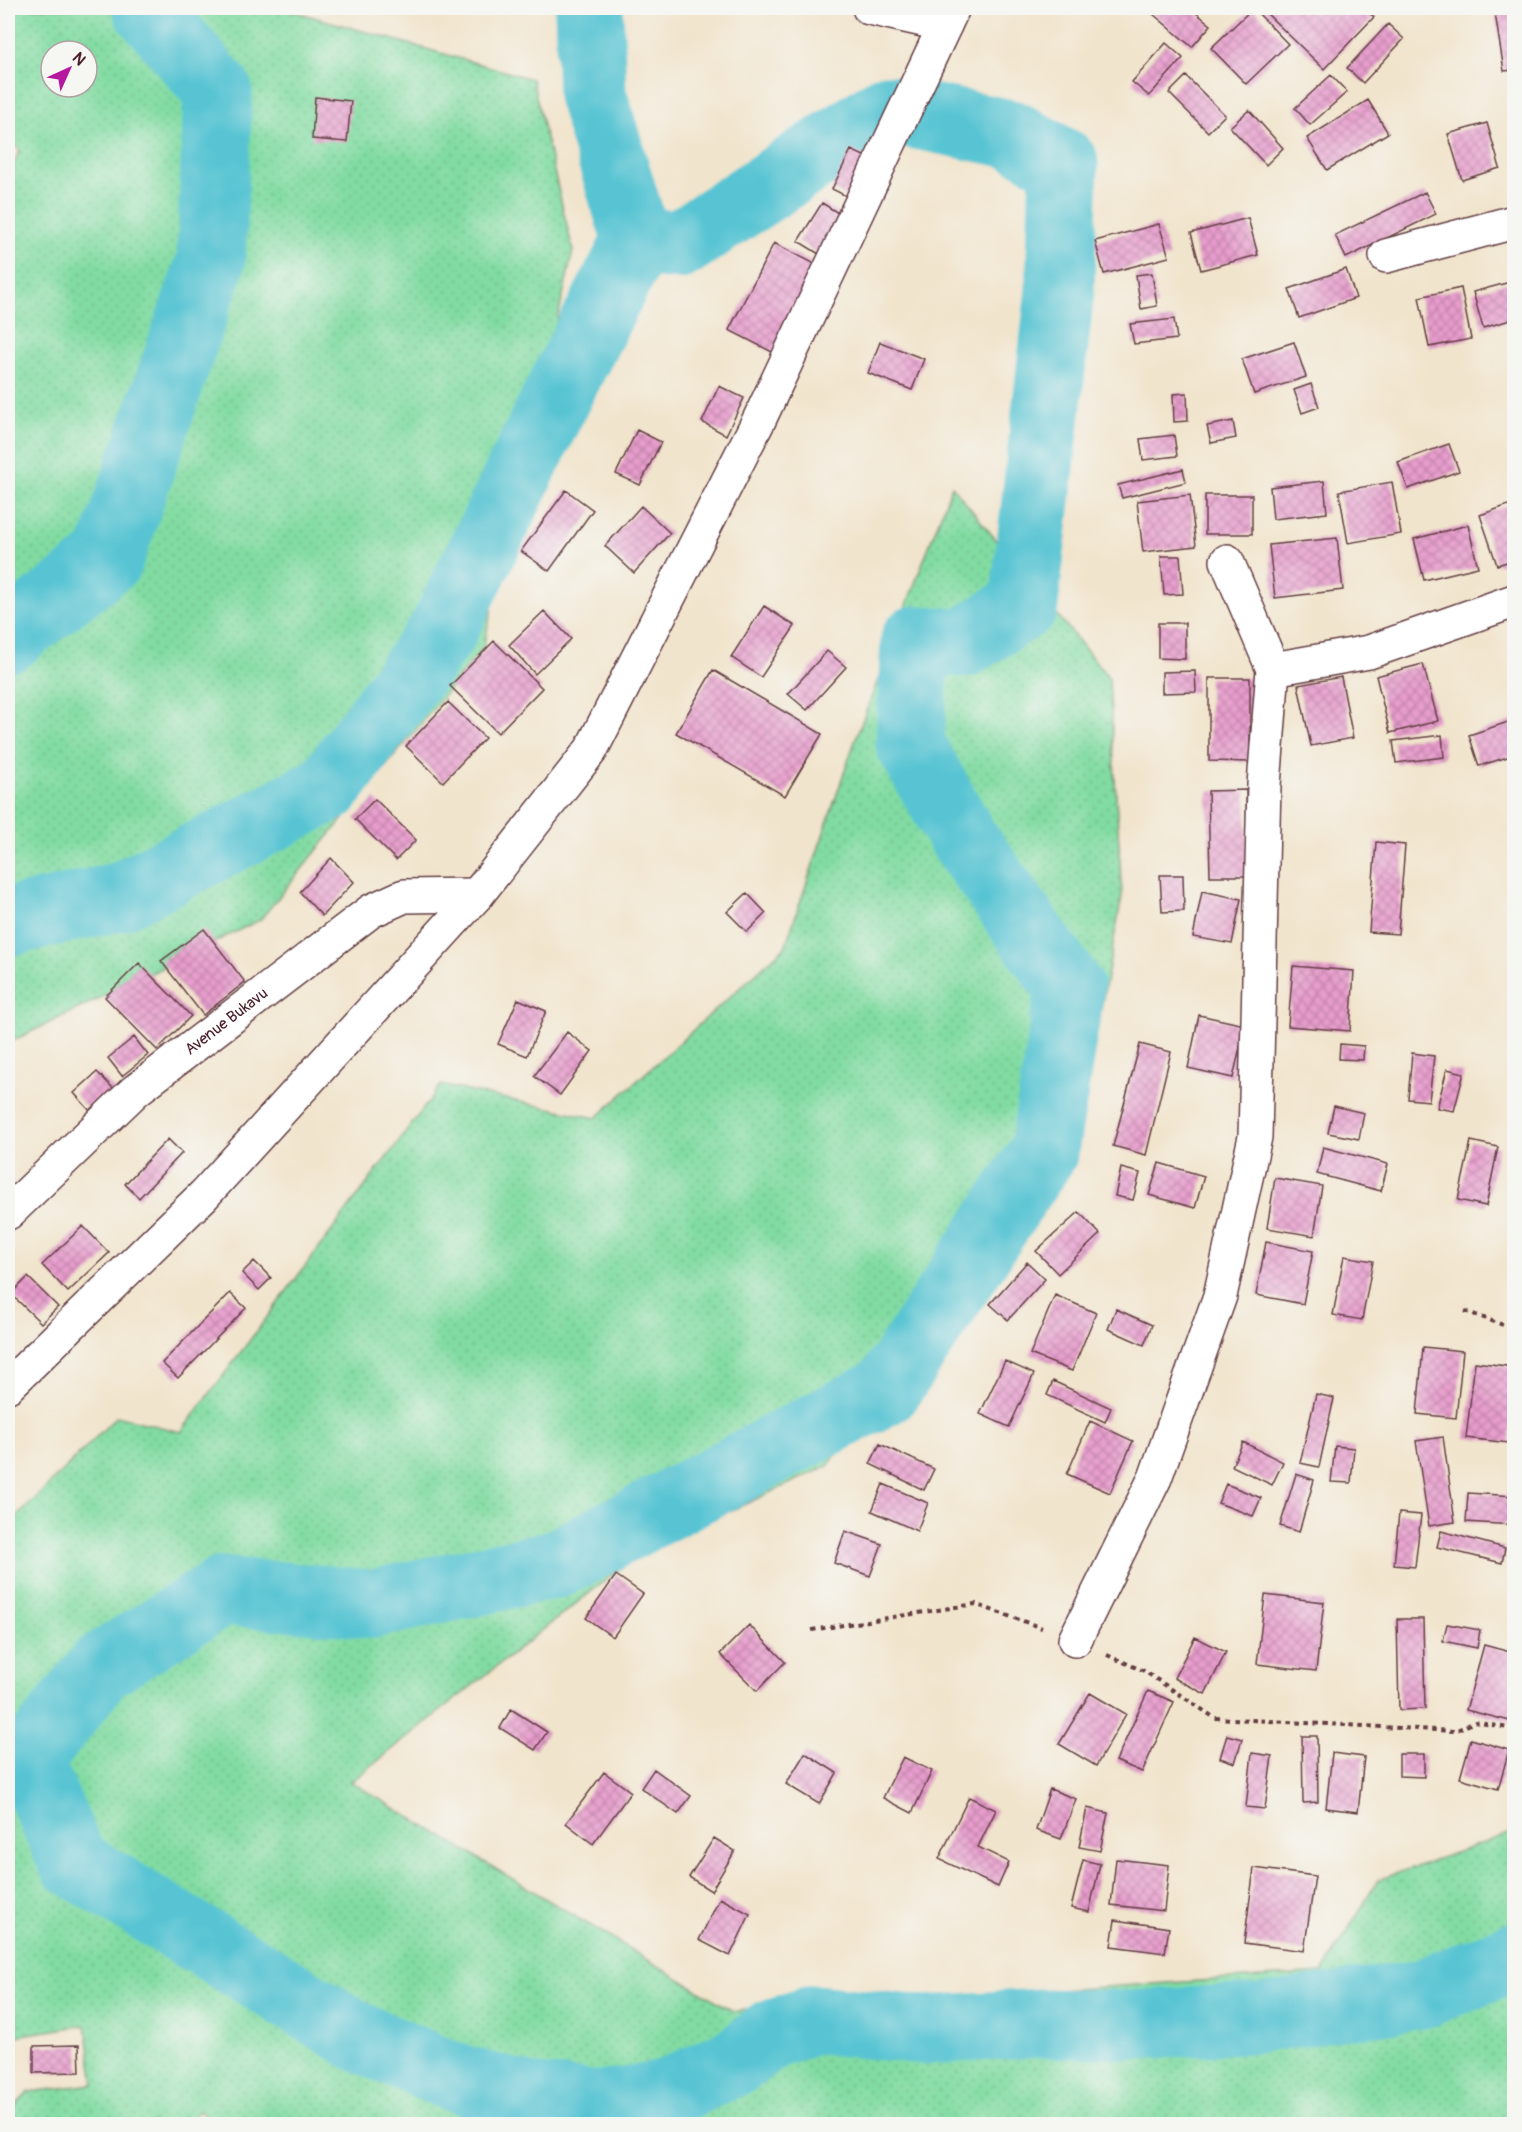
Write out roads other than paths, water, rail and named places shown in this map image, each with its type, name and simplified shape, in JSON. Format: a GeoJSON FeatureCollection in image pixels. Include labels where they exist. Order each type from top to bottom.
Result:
{"type":"FeatureCollection","features":[{"type":"Feature","properties":{"kind":"street"},"geometry":{"type":"LineString","coordinates":[[8,1386],[204,1195],[477,895],[591,750],[759,420],[944,27],[868,8]]}},
{"type":"Feature","properties":{"kind":"street"},"geometry":{"type":"LineString","coordinates":[[1386,256],[1515,222]]}},
{"type":"Feature","properties":{"kind":"street"},"geometry":{"type":"LineString","coordinates":[[1075,1640],[1155,1478],[1220,1296],[1255,1137],[1264,785],[1273,669],[1227,561]]}},
{"type":"Feature","properties":{"kind":"street"},"geometry":{"type":"LineString","coordinates":[[1273,669],[1369,652],[1515,601]]}},
{"type":"Feature","properties":{"kind":"street","name":"Avenue Bukavu"},"geometry":{"type":"LineString","coordinates":[[8,1213],[135,1091],[371,912],[404,896],[477,895]]}},
{"type":"Feature","properties":{"kind":"waterway"},"geometry":{"type":"LineString","coordinates":[[8,638],[109,559],[211,261],[218,91],[147,8]]}},
{"type":"Feature","properties":{"kind":"waterway"},"geometry":{"type":"LineString","coordinates":[[589,8],[592,94],[637,241],[679,245],[886,109],[1011,134],[1064,163],[1060,291],[1024,605],[964,643],[915,640],[910,744],[964,840],[1070,989],[1044,1151],[887,1390],[556,1564],[373,1604],[223,1591],[101,1667],[28,1761],[73,1862],[357,2036],[450,2076],[527,2098],[603,2106],[664,2095],[738,2060],[773,2033],[815,2019],[924,2030],[1041,2023],[1130,2025],[1262,2018],[1422,1994],[1514,1957]]}},
{"type":"Feature","properties":{"kind":"waterway"},"geometry":{"type":"LineString","coordinates":[[8,922],[121,896],[328,788],[443,631],[561,388],[637,241]]}}]}
